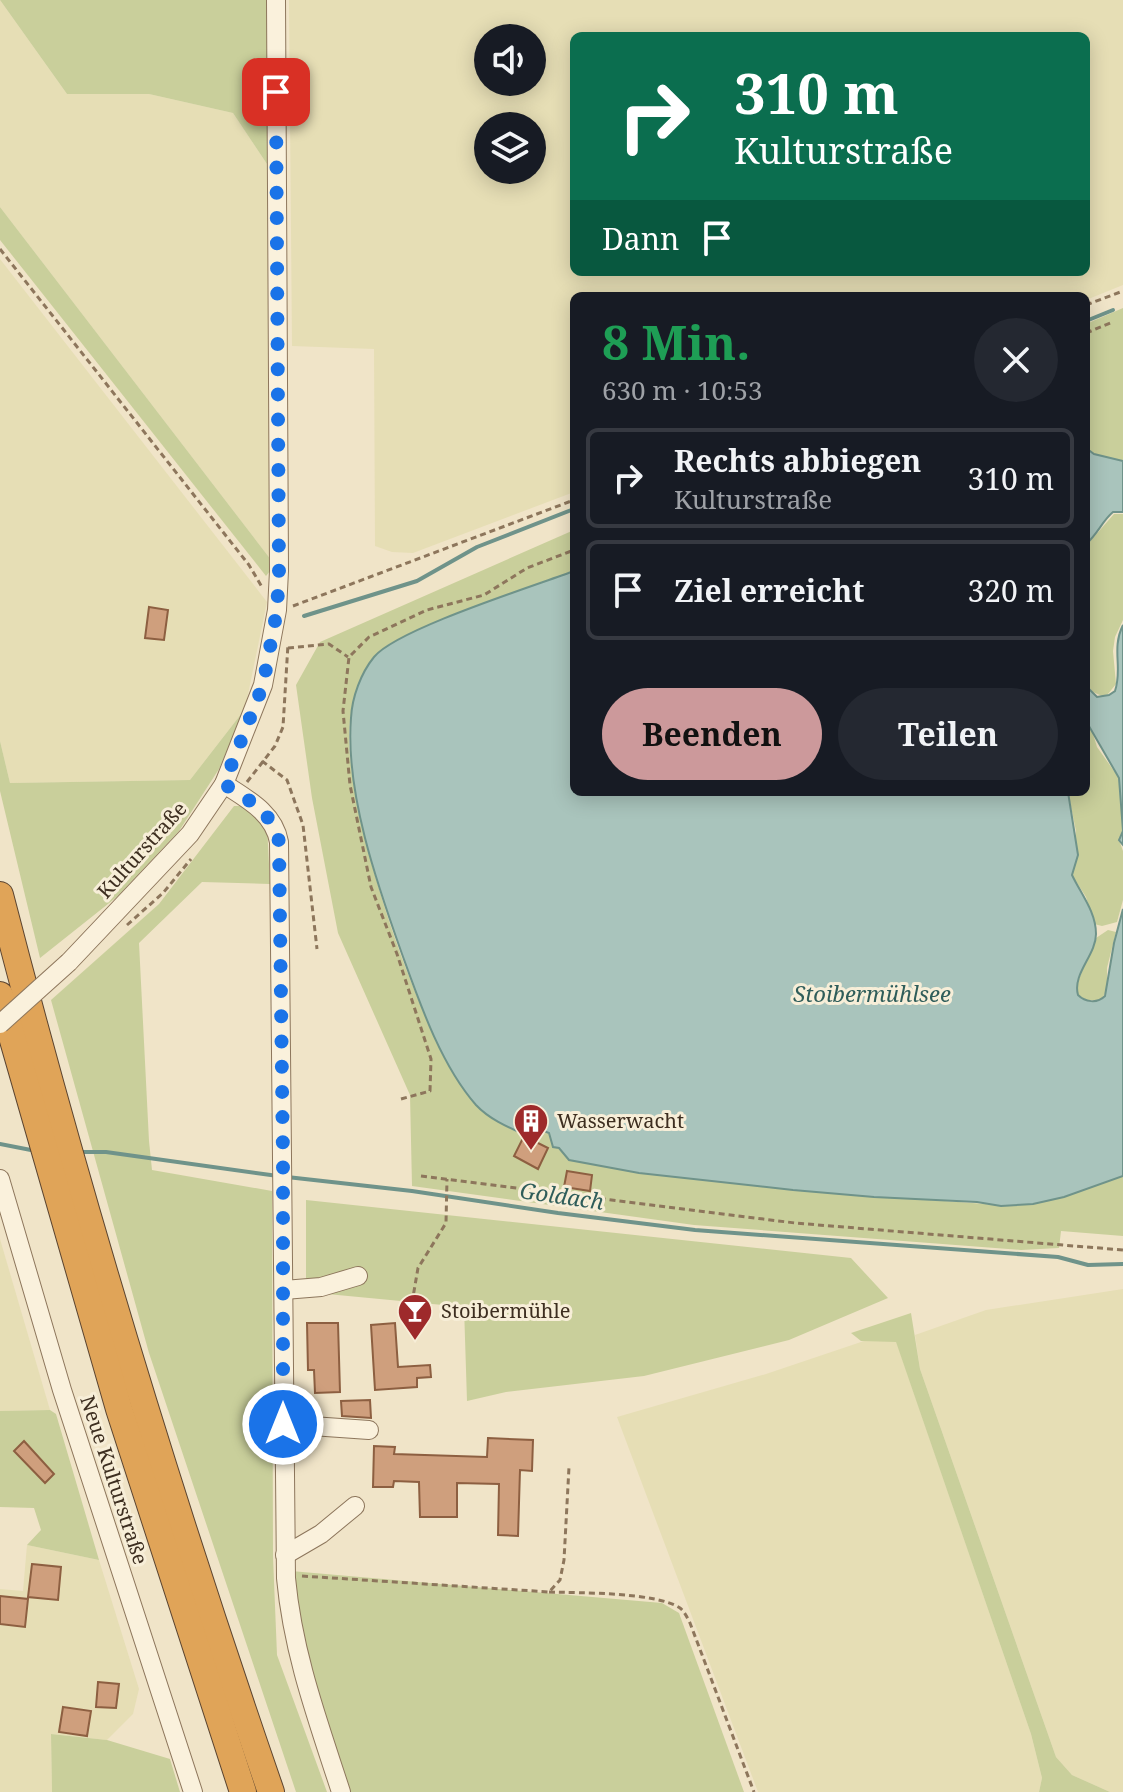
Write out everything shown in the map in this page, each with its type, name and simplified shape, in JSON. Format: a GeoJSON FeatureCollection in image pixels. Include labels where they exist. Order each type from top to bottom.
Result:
{"type":"FeatureCollection","features":[{"type":"Feature","properties":{"kind":"highway"},"geometry":{"type":"LineString","coordinates":[[0,895],[61,1167],[271,1792]]}},
{"type":"Feature","properties":{"kind":"highway"},"geometry":{"type":"LineString","coordinates":[[0,995],[53,1139]]}},
{"type":"Feature","properties":{"kind":"highway"},"geometry":{"type":"LineString","coordinates":[[61,1167],[123,1424],[243,1792]]}},
{"type":"Feature","properties":{"kind":"street","name":"Kulturstraße"},"geometry":{"type":"LineString","coordinates":[[0,1024],[69,962],[231,788],[263,685],[277,610],[279,555],[276,0]]}},
{"type":"Feature","properties":{"kind":"street"},"geometry":{"type":"LineString","coordinates":[[231,788],[271,820],[279,842],[286,1578],[291,1625],[302,1675],[341,1792]]}},
{"type":"Feature","properties":{"kind":"street","name":"Neue Kulturstraße"},"geometry":{"type":"LineString","coordinates":[[0,1179],[62,1390],[193,1792]]}},
{"type":"Feature","properties":{"kind":"street"},"geometry":{"type":"LineString","coordinates":[[284,1290],[321,1287],[358,1276]]}},
{"type":"Feature","properties":{"kind":"street"},"geometry":{"type":"LineString","coordinates":[[283,1424],[369,1430]]}},
{"type":"Feature","properties":{"kind":"street"},"geometry":{"type":"LineString","coordinates":[[285,1555],[321,1534],[355,1506]]}},
{"type":"Feature","properties":{"kind":"path"},"geometry":{"type":"LineString","coordinates":[[0,249],[249,565],[277,610],[313,600],[570,502]]}},
{"type":"Feature","properties":{"kind":"path"},"geometry":{"type":"LineString","coordinates":[[1090,303],[1123,291]]}},
{"type":"Feature","properties":{"kind":"path"},"geometry":{"type":"LineString","coordinates":[[1090,331],[1113,322]]}},
{"type":"Feature","properties":{"kind":"path"},"geometry":{"type":"LineString","coordinates":[[401,1099],[430,1091],[431,1059],[397,954],[371,887],[350,785],[343,711],[349,657],[369,637],[427,610],[484,595],[527,568],[570,552]]}},
{"type":"Feature","properties":{"kind":"path"},"geometry":{"type":"LineString","coordinates":[[231,788],[275,746],[283,727],[288,634]]}},
{"type":"Feature","properties":{"kind":"path"},"geometry":{"type":"LineString","coordinates":[[288,648],[329,644],[349,657]]}},
{"type":"Feature","properties":{"kind":"path"},"geometry":{"type":"LineString","coordinates":[[262,761],[287,780],[303,825],[317,949]]}},
{"type":"Feature","properties":{"kind":"path"},"geometry":{"type":"LineString","coordinates":[[421,1176],[795,1223],[1123,1250]]}},
{"type":"Feature","properties":{"kind":"path"},"geometry":{"type":"LineString","coordinates":[[416,1333],[413,1297],[418,1268],[446,1223],[447,1179]]}},
{"type":"Feature","properties":{"kind":"path"},"geometry":{"type":"LineString","coordinates":[[549,1592],[560,1580],[564,1560],[569,1467]]}},
{"type":"Feature","properties":{"kind":"path"},"geometry":{"type":"LineString","coordinates":[[286,1578],[324,1576],[666,1601],[682,1609],[690,1623],[754,1792]]}},
{"type":"Feature","properties":{"kind":"shaded area"},"geometry":{"type":"Polygon","coordinates":[[[0,0],[67,94],[149,94],[233,113],[269,167],[275,565],[0,207],[0,0]]]}},
{"type":"Feature","properties":{"kind":"shaded area"},"geometry":{"type":"Polygon","coordinates":[[[289,0],[1123,0],[1123,285],[1090,298],[1090,292],[570,292],[570,494],[413,553],[392,552],[375,546],[374,349],[292,346],[289,0]]]}},
{"type":"Feature","properties":{"kind":"shaded area"},"geometry":{"type":"Polygon","coordinates":[[[0,259],[267,602],[245,709],[190,780],[10,783],[0,741],[0,259]]]}},
{"type":"Feature","properties":{"kind":"shaded area"},"geometry":{"type":"Polygon","coordinates":[[[0,1239],[50,1410],[0,1411],[0,1239]]]}},
{"type":"Feature","properties":{"kind":"shaded area"},"geometry":{"type":"Polygon","coordinates":[[[1123,1289],[1123,1792],[1110,1792],[1072,1775],[1056,1757],[920,1369],[915,1335],[986,1310],[1123,1289]]]}},
{"type":"Feature","properties":{"kind":"shaded area"},"geometry":{"type":"Polygon","coordinates":[[[864,1341],[896,1341],[1031,1734],[1042,1778],[1039,1792],[758,1792],[617,1417],[766,1374],[864,1341]]]}},
{"type":"Feature","properties":{"kind":"shaded area"},"geometry":{"type":"Polygon","coordinates":[[[27,1545],[99,1560],[139,1689],[133,1714],[107,1740],[51,1734],[52,1792],[0,1792],[0,1589],[23,1591],[27,1545]]]}},
{"type":"Feature","properties":{"kind":"green space"},"geometry":{"type":"Polygon","coordinates":[[[0,0],[270,0],[269,167],[233,113],[149,94],[67,94],[0,0]]]}},
{"type":"Feature","properties":{"kind":"green space"},"geometry":{"type":"Polygon","coordinates":[[[0,207],[275,565],[266,576],[0,240],[0,207]]]}},
{"type":"Feature","properties":{"kind":"green space"},"geometry":{"type":"Polygon","coordinates":[[[1123,308],[1123,461],[1090,451],[1090,322],[1123,308]]]}},
{"type":"Feature","properties":{"kind":"green space"},"geometry":{"type":"Polygon","coordinates":[[[1114,514],[1123,514],[1123,620],[1113,651],[1116,684],[1102,696],[1090,689],[1090,541],[1114,514]]]}},
{"type":"Feature","properties":{"kind":"green space"},"geometry":{"type":"Polygon","coordinates":[[[570,532],[570,573],[419,630],[389,644],[373,657],[350,721],[350,757],[358,805],[389,920],[432,1032],[455,1075],[476,1105],[487,1114],[531,1131],[539,1129],[549,1133],[553,1147],[559,1148],[569,1160],[639,1173],[793,1190],[1013,1206],[1064,1197],[1123,1176],[1123,1236],[1061,1231],[1059,1248],[1021,1250],[694,1225],[412,1186],[410,1095],[338,933],[312,798],[296,685],[320,642],[570,532]]]}},
{"type":"Feature","properties":{"kind":"green space"},"geometry":{"type":"Polygon","coordinates":[[[245,709],[219,769],[179,831],[118,896],[40,958],[0,791],[0,741],[10,783],[190,780],[245,709]]]}},
{"type":"Feature","properties":{"kind":"green space"},"geometry":{"type":"Polygon","coordinates":[[[1090,726],[1097,747],[1119,778],[1123,900],[1117,922],[1102,926],[1094,924],[1086,897],[1072,875],[1076,831],[1069,796],[1090,796],[1090,726]]]}},
{"type":"Feature","properties":{"kind":"green space"},"geometry":{"type":"Polygon","coordinates":[[[234,806],[243,806],[267,825],[270,884],[202,882],[139,943],[149,1141],[152,1170],[272,1191],[273,1557],[277,1655],[327,1792],[296,1792],[149,1353],[51,1000],[159,904],[234,806]]]}},
{"type":"Feature","properties":{"kind":"green space"},"geometry":{"type":"Polygon","coordinates":[[[1108,930],[1116,932],[1107,968],[1107,990],[1101,1000],[1086,1000],[1078,995],[1076,986],[1096,938],[1108,930]]]}},
{"type":"Feature","properties":{"kind":"green space"},"geometry":{"type":"Polygon","coordinates":[[[306,1200],[851,1258],[888,1298],[789,1340],[644,1376],[506,1392],[467,1401],[464,1307],[306,1292],[306,1200]]]}},
{"type":"Feature","properties":{"kind":"green space"},"geometry":{"type":"Polygon","coordinates":[[[911,1313],[920,1369],[1056,1757],[1072,1775],[1110,1792],[1039,1792],[1042,1778],[1031,1734],[896,1342],[861,1341],[851,1333],[911,1313]]]}},
{"type":"Feature","properties":{"kind":"green space"},"geometry":{"type":"Polygon","coordinates":[[[50,1410],[56,1414],[99,1560],[27,1545],[41,1530],[34,1508],[0,1507],[0,1411],[50,1410]]]}},
{"type":"Feature","properties":{"kind":"green space"},"geometry":{"type":"Polygon","coordinates":[[[291,1571],[662,1603],[679,1613],[744,1792],[348,1792],[303,1659],[291,1571]]]}},
{"type":"Feature","properties":{"kind":"green space"},"geometry":{"type":"Polygon","coordinates":[[[51,1734],[107,1740],[170,1759],[180,1792],[52,1792],[51,1734]]]}},
{"type":"Feature","properties":{"kind":"water"},"geometry":{"type":"Polygon","coordinates":[[[1090,451],[1123,461],[1123,512],[1113,512],[1090,540],[1090,451]]]}},
{"type":"Feature","properties":{"kind":"water","name":"Stoibermühlsee"},"geometry":{"type":"Polygon","coordinates":[[[570,572],[570,796],[1069,796],[1078,855],[1072,875],[1091,911],[1096,934],[1078,980],[1078,995],[1084,999],[1095,1001],[1105,996],[1123,909],[1123,1176],[1064,1197],[1033,1204],[1001,1206],[793,1190],[639,1173],[569,1160],[559,1148],[553,1147],[549,1133],[539,1129],[531,1131],[528,1136],[507,1127],[476,1105],[452,1072],[433,1033],[373,868],[353,776],[351,718],[361,678],[374,657],[409,634],[570,572]]]}},
{"type":"Feature","properties":{"kind":"water"},"geometry":{"type":"Polygon","coordinates":[[[1123,625],[1123,831],[1119,778],[1090,728],[1090,690],[1097,697],[1115,691],[1123,625]]]}},
{"type":"Feature","properties":{"kind":"building"},"geometry":{"type":"Polygon","coordinates":[[[149,607],[168,610],[164,640],[145,638],[149,607]]]}},
{"type":"Feature","properties":{"kind":"building","name":"Wasserwacht"},"geometry":{"type":"Polygon","coordinates":[[[524,1136],[548,1148],[538,1169],[514,1156],[524,1136]]]}},
{"type":"Feature","properties":{"kind":"building"},"geometry":{"type":"Polygon","coordinates":[[[567,1171],[592,1175],[590,1191],[564,1187],[567,1171]]]}},
{"type":"Feature","properties":{"kind":"building"},"geometry":{"type":"Polygon","coordinates":[[[307,1323],[338,1323],[340,1392],[315,1393],[314,1370],[308,1370],[307,1323]]]}},
{"type":"Feature","properties":{"kind":"building"},"geometry":{"type":"Polygon","coordinates":[[[395,1323],[398,1367],[430,1365],[431,1377],[417,1378],[417,1387],[375,1390],[371,1325],[395,1323]]]}},
{"type":"Feature","properties":{"kind":"building"},"geometry":{"type":"Polygon","coordinates":[[[370,1400],[371,1418],[342,1416],[341,1401],[370,1400]]]}},
{"type":"Feature","properties":{"kind":"building"},"geometry":{"type":"Polygon","coordinates":[[[488,1438],[533,1440],[532,1471],[520,1470],[518,1536],[498,1535],[499,1484],[457,1483],[457,1517],[420,1517],[419,1482],[394,1481],[393,1487],[373,1487],[374,1446],[395,1447],[394,1454],[487,1457],[488,1438]]]}},
{"type":"Feature","properties":{"kind":"building"},"geometry":{"type":"Polygon","coordinates":[[[24,1441],[54,1474],[45,1483],[14,1451],[24,1441]]]}},
{"type":"Feature","properties":{"kind":"building"},"geometry":{"type":"Polygon","coordinates":[[[32,1564],[61,1567],[58,1600],[28,1597],[32,1564]]]}},
{"type":"Feature","properties":{"kind":"building"},"geometry":{"type":"Polygon","coordinates":[[[0,1596],[28,1599],[25,1627],[0,1624],[0,1596]]]}},
{"type":"Feature","properties":{"kind":"building"},"geometry":{"type":"Polygon","coordinates":[[[98,1682],[119,1684],[116,1708],[96,1707],[98,1682]]]}},
{"type":"Feature","properties":{"kind":"building"},"geometry":{"type":"Polygon","coordinates":[[[63,1707],[91,1711],[87,1736],[59,1732],[63,1707]]]}},
{"type":"Feature","properties":{"kind":"waterway"},"geometry":{"type":"LineString","coordinates":[[1090,319],[1113,310]]}},
{"type":"Feature","properties":{"kind":"waterway"},"geometry":{"type":"LineString","coordinates":[[304,616],[417,581],[477,547],[570,511]]}},
{"type":"Feature","properties":{"kind":"waterway","name":"Goldach"},"geometry":{"type":"LineString","coordinates":[[0,1144],[36,1151]]}},
{"type":"Feature","properties":{"kind":"waterway","name":"Goldach"},"geometry":{"type":"LineString","coordinates":[[81,1152],[106,1152],[278,1176]]}},
{"type":"Feature","properties":{"kind":"waterway","name":"Goldach"},"geometry":{"type":"LineString","coordinates":[[287,1177],[695,1230],[1058,1257],[1088,1265],[1123,1264]]}},
{"type":"Feature","properties":{"kind":"place","name":"Wasserwacht"},"geometry":{"type":"Point","coordinates":[531,1152]}},
{"type":"Feature","properties":{"kind":"place","name":"Stoibermühle"},"geometry":{"type":"Point","coordinates":[415,1342]}},
{"type":"Feature","properties":{"kind":"route"},"geometry":{"type":"LineString","coordinates":[[276,92],[277,610],[263,685],[224,784],[267,815],[274,824],[279,842],[283,1424]]}}]}
